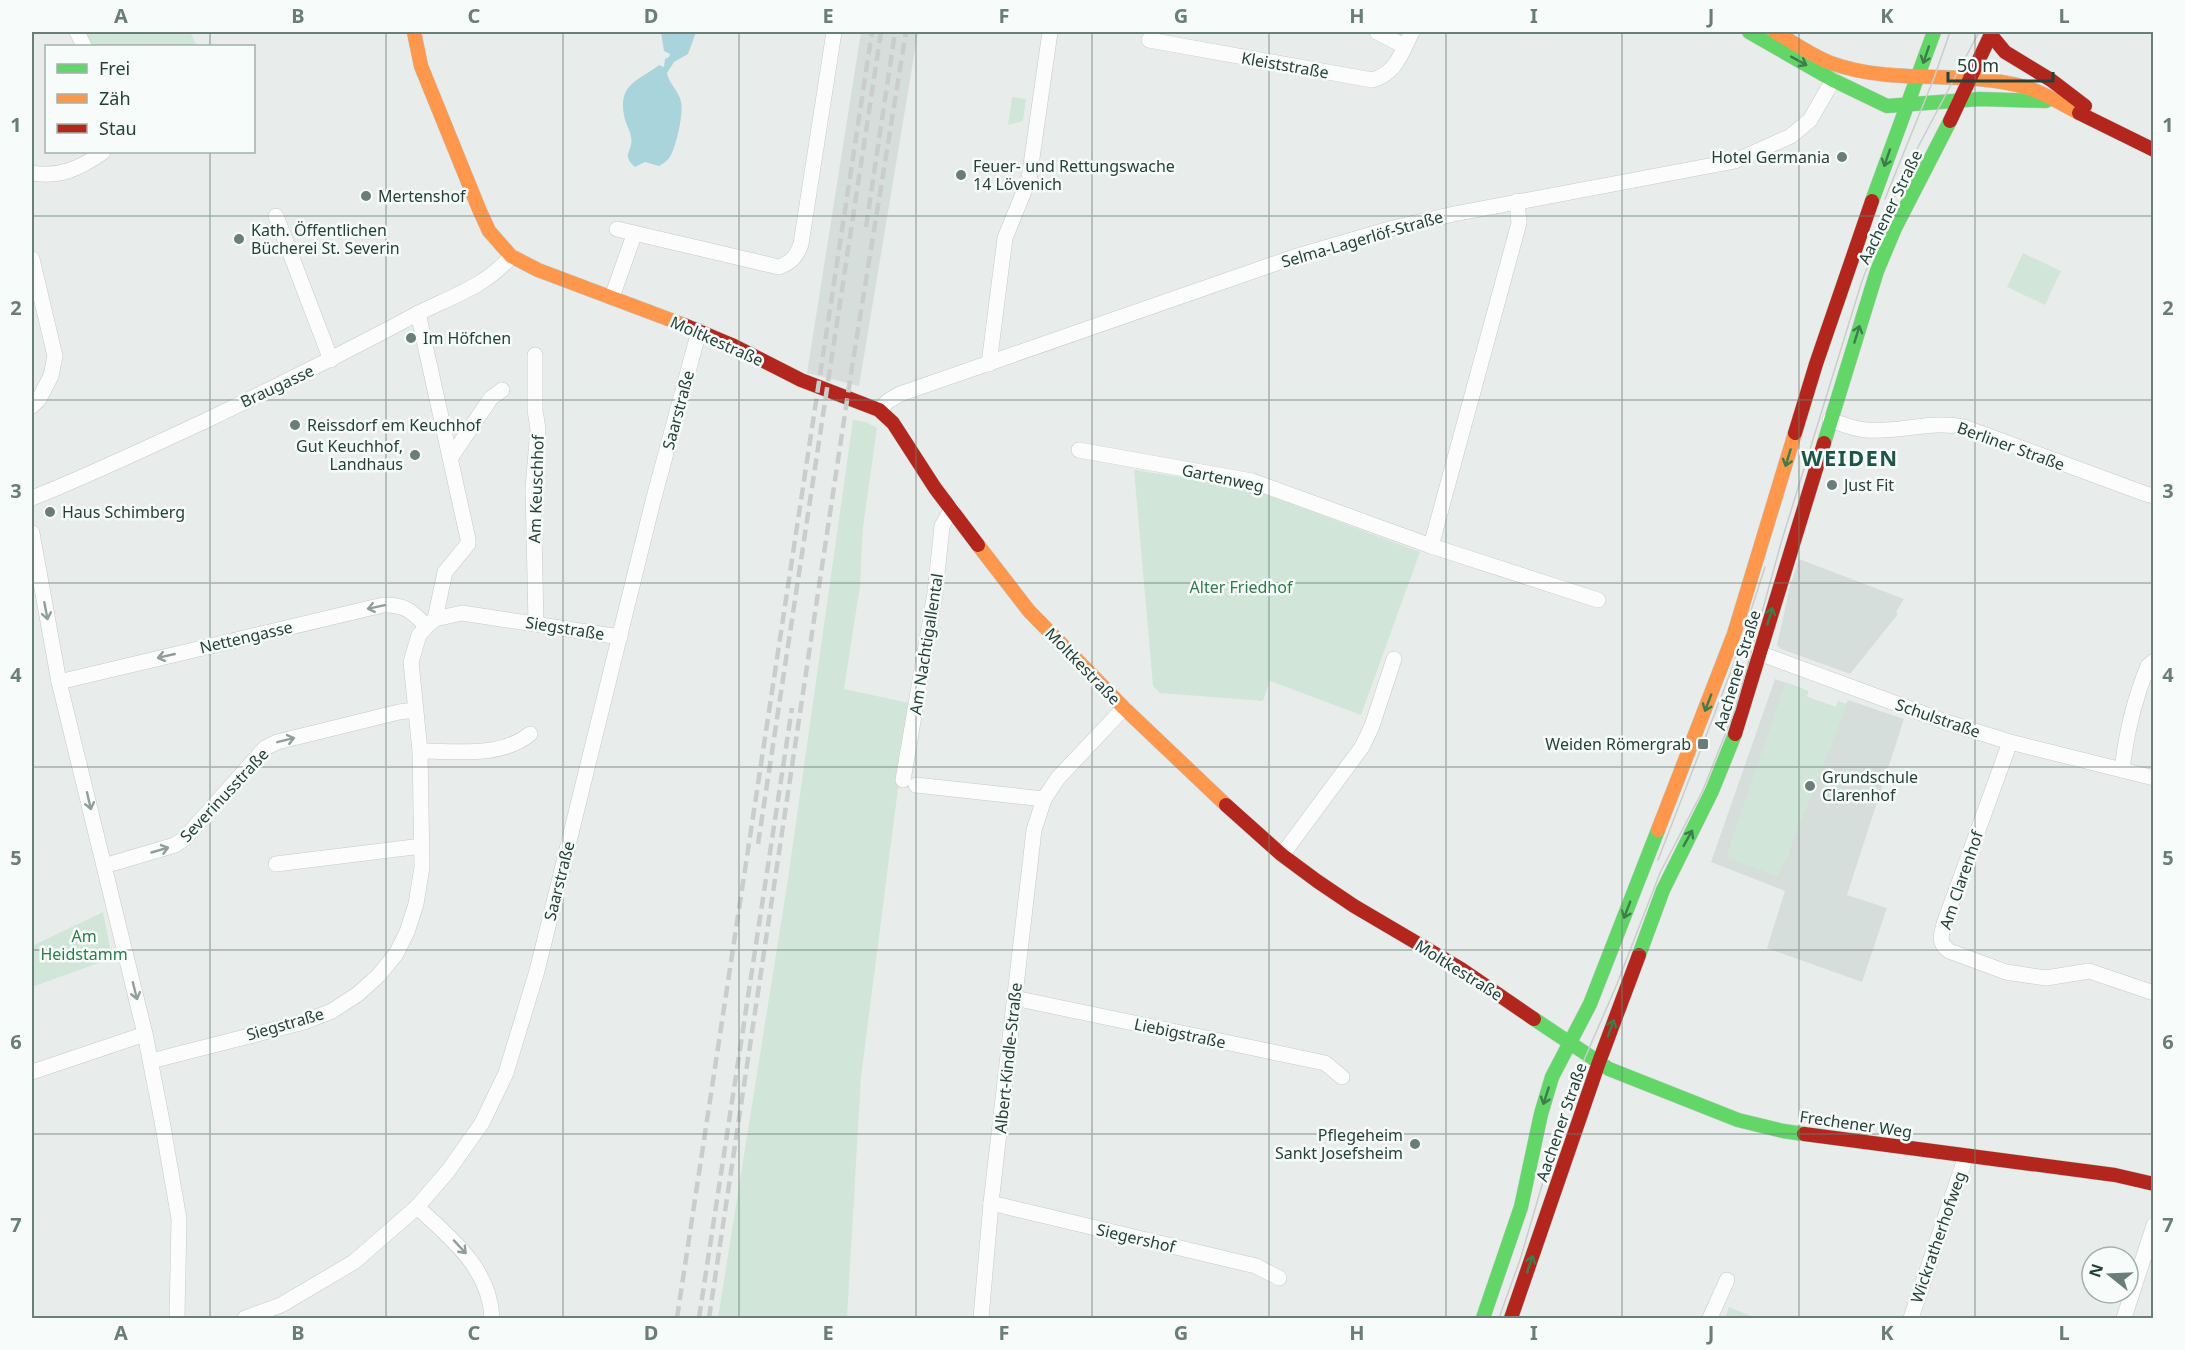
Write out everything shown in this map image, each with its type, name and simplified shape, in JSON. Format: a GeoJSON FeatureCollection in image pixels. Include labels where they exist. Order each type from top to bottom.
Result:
{"type":"FeatureCollection","features":[{"type":"Feature","properties":{"kind":"street","name":"Moltkestraße"},"geometry":{"type":"LineString","coordinates":[[414,32],[421,66],[479,209],[489,231],[511,256],[538,270],[699,331],[801,380],[879,410],[893,423],[935,488],[1029,611],[1213,794],[1282,855],[1345,900],[1461,969],[1569,1043]]}},
{"type":"Feature","properties":{"kind":"street"},"geometry":{"type":"LineString","coordinates":[[617,229],[634,235],[779,267],[790,263],[796,257],[801,244],[834,32]]}},
{"type":"Feature","properties":{"kind":"street"},"geometry":{"type":"LineString","coordinates":[[989,364],[1005,238],[1029,179],[1050,32]]}},
{"type":"Feature","properties":{"kind":"street"},"geometry":{"type":"LineString","coordinates":[[1377,32],[1404,46]]}},
{"type":"Feature","properties":{"kind":"street","name":"Kleiststraße"},"geometry":{"type":"LineString","coordinates":[[1149,40],[1372,80],[1384,77],[1393,69],[1412,32]]}},
{"type":"Feature","properties":{"kind":"street"},"geometry":{"type":"LineString","coordinates":[[1749,32],[1833,80],[1887,106],[1980,99],[2056,102]]}},
{"type":"Feature","properties":{"kind":"street"},"geometry":{"type":"LineString","coordinates":[[1775,32],[1830,63],[1871,73],[1917,78],[2016,83],[2154,150]]}},
{"type":"Feature","properties":{"kind":"street","name":"Aachener Straße"},"geometry":{"type":"LineString","coordinates":[[1483,1318],[1521,1207],[1548,1089],[1590,1004],[1737,627],[1816,364],[1894,138],[1934,32]]}},
{"type":"Feature","properties":{"kind":"street"},"geometry":{"type":"LineString","coordinates":[[1991,33],[2005,52],[2051,80],[2124,135]]}},
{"type":"Feature","properties":{"kind":"street","name":"Aachener Straße"},"geometry":{"type":"LineString","coordinates":[[1511,1318],[1599,1062],[1662,890],[1725,761],[1738,727],[1830,420],[1884,254],[1991,33]]}},
{"type":"Feature","properties":{"kind":"street","name":"Selma-Lagerlöf-Straße"},"geometry":{"type":"LineString","coordinates":[[879,410],[900,394],[1314,251],[1393,228],[1517,201],[1742,159],[1791,136],[1810,120],[1833,80]]}},
{"type":"Feature","properties":{"kind":"street"},"geometry":{"type":"LineString","coordinates":[[32,172],[44,175],[67,172],[101,153]]}},
{"type":"Feature","properties":{"kind":"street"},"geometry":{"type":"LineString","coordinates":[[1431,546],[1519,223],[1517,201]]}},
{"type":"Feature","properties":{"kind":"street"},"geometry":{"type":"LineString","coordinates":[[276,216],[331,360]]}},
{"type":"Feature","properties":{"kind":"street"},"geometry":{"type":"LineString","coordinates":[[612,297],[634,235]]}},
{"type":"Feature","properties":{"kind":"street","name":"Braugasse"},"geometry":{"type":"LineString","coordinates":[[32,498],[91,474],[331,360],[480,284],[502,267],[511,256]]}},
{"type":"Feature","properties":{"kind":"street"},"geometry":{"type":"LineString","coordinates":[[32,259],[33,276],[56,356],[51,376],[39,399],[32,406]]}},
{"type":"Feature","properties":{"kind":"street"},"geometry":{"type":"LineString","coordinates":[[418,314],[451,457],[468,544],[445,572],[431,623]]}},
{"type":"Feature","properties":{"kind":"street","name":"Saarstraße"},"geometry":{"type":"LineString","coordinates":[[245,1318],[281,1305],[354,1263],[417,1207],[448,1171],[482,1123],[506,1073],[537,971],[653,501],[699,331]]}},
{"type":"Feature","properties":{"kind":"street","name":"Am Keuschhof"},"geometry":{"type":"LineString","coordinates":[[535,355],[535,410],[538,429],[533,488],[536,623]]}},
{"type":"Feature","properties":{"kind":"street"},"geometry":{"type":"LineString","coordinates":[[451,457],[491,398],[502,390]]}},
{"type":"Feature","properties":{"kind":"street","name":"Berliner Straße"},"geometry":{"type":"LineString","coordinates":[[1830,420],[1867,430],[1948,424],[1964,427],[2154,495]]}},
{"type":"Feature","properties":{"kind":"street","name":"Gartenweg"},"geometry":{"type":"LineString","coordinates":[[1079,450],[1252,481],[1431,546],[1598,600]]}},
{"type":"Feature","properties":{"kind":"street","name":"Am Nachtigallental"},"geometry":{"type":"LineString","coordinates":[[952,509],[942,526],[910,783],[1044,799]]}},
{"type":"Feature","properties":{"kind":"street"},"geometry":{"type":"LineString","coordinates":[[32,533],[59,682],[151,1061],[179,1220],[177,1318]]}},
{"type":"Feature","properties":{"kind":"street","name":"Nettengasse"},"geometry":{"type":"LineString","coordinates":[[59,682],[383,605],[397,604],[431,623]]}},
{"type":"Feature","properties":{"kind":"street","name":"Siegstraße"},"geometry":{"type":"LineString","coordinates":[[151,1061],[304,1022],[332,1011],[358,994],[379,975],[396,954],[407,932],[416,904],[422,867],[420,751],[411,662],[416,642],[431,623],[462,613],[620,637]]}},
{"type":"Feature","properties":{"kind":"street","name":"Schulstraße"},"geometry":{"type":"LineString","coordinates":[[1759,654],[1946,722],[2010,742],[2154,778]]}},
{"type":"Feature","properties":{"kind":"street"},"geometry":{"type":"LineString","coordinates":[[1282,855],[1362,747],[1372,726],[1394,659]]}},
{"type":"Feature","properties":{"kind":"street"},"geometry":{"type":"LineString","coordinates":[[2122,770],[2131,715],[2148,666],[2154,661]]}},
{"type":"Feature","properties":{"kind":"street","name":"Albert-Kindle-Straße"},"geometry":{"type":"LineString","coordinates":[[981,1318],[991,1203],[1034,830],[1044,799],[1058,778],[1124,708]]}},
{"type":"Feature","properties":{"kind":"street","name":"Severinusstraße"},"geometry":{"type":"LineString","coordinates":[[104,866],[175,845],[185,838],[265,748],[277,742],[415,710]]}},
{"type":"Feature","properties":{"kind":"street"},"geometry":{"type":"LineString","coordinates":[[420,751],[501,749],[515,744],[530,734]]}},
{"type":"Feature","properties":{"kind":"street","name":"Am Clarenhof"},"geometry":{"type":"LineString","coordinates":[[2010,742],[1944,924],[1942,946],[1948,951],[2006,972],[2046,978],[2089,971],[2154,993]]}},
{"type":"Feature","properties":{"kind":"street"},"geometry":{"type":"LineString","coordinates":[[276,864],[422,846]]}},
{"type":"Feature","properties":{"kind":"street","name":"Liebigstraße"},"geometry":{"type":"LineString","coordinates":[[1014,998],[1325,1064],[1342,1077]]}},
{"type":"Feature","properties":{"kind":"street"},"geometry":{"type":"LineString","coordinates":[[32,1072],[145,1034]]}},
{"type":"Feature","properties":{"kind":"street","name":"Frechener Weg"},"geometry":{"type":"LineString","coordinates":[[1569,1043],[1609,1069],[1738,1120],[1782,1131],[2115,1175],[2154,1185]]}},
{"type":"Feature","properties":{"kind":"street","name":"Wickratherhofweg"},"geometry":{"type":"LineString","coordinates":[[1911,1318],[1966,1156]]}},
{"type":"Feature","properties":{"kind":"street","name":"Siegershof"},"geometry":{"type":"LineString","coordinates":[[991,1203],[1256,1266],[1279,1278]]}},
{"type":"Feature","properties":{"kind":"street"},"geometry":{"type":"LineString","coordinates":[[417,1207],[468,1255],[487,1292],[492,1318]]}},
{"type":"Feature","properties":{"kind":"street"},"geometry":{"type":"LineString","coordinates":[[2124,1318],[2154,1225]]}},
{"type":"Feature","properties":{"kind":"street"},"geometry":{"type":"LineString","coordinates":[[1710,1318],[1727,1280]]}},
{"type":"Feature","properties":{"kind":"shaded area"},"geometry":{"type":"Polygon","coordinates":[[[861,32],[918,32],[859,386],[807,373],[861,32]]]}},
{"type":"Feature","properties":{"kind":"shaded area"},"geometry":{"type":"Polygon","coordinates":[[[1799,559],[1904,599],[1896,612],[1898,614],[1850,674],[1781,649],[1777,645],[1790,586],[1799,559]]]}},
{"type":"Feature","properties":{"kind":"shaded area","name":"Grundschule Clarenhof"},"geometry":{"type":"Polygon","coordinates":[[[1775,679],[1808,691],[1807,697],[1836,707],[1838,701],[1846,704],[1848,700],[1904,719],[1847,895],[1887,908],[1862,982],[1767,948],[1785,891],[1711,862],[1775,679]]]}},
{"type":"Feature","properties":{"kind":"green space"},"geometry":{"type":"Polygon","coordinates":[[[84,32],[190,32],[196,45],[91,45],[84,32]]]}},
{"type":"Feature","properties":{"kind":"green space"},"geometry":{"type":"Polygon","coordinates":[[[1012,97],[1026,99],[1023,121],[1008,125],[1012,97]]]}},
{"type":"Feature","properties":{"kind":"green space"},"geometry":{"type":"Polygon","coordinates":[[[2023,253],[2061,271],[2045,305],[2007,287],[2023,253]]]}},
{"type":"Feature","properties":{"kind":"green space"},"geometry":{"type":"Polygon","coordinates":[[[853,420],[866,422],[877,428],[863,527],[860,586],[844,689],[909,703],[861,1077],[847,1318],[718,1318],[788,879],[853,420]]]}},
{"type":"Feature","properties":{"kind":"green space","name":"Alter Friedhof"},"geometry":{"type":"Polygon","coordinates":[[[1134,470],[1246,487],[1420,552],[1361,715],[1270,681],[1263,701],[1160,693],[1153,686],[1134,470]]]}},
{"type":"Feature","properties":{"kind":"green space"},"geometry":{"type":"Polygon","coordinates":[[[1786,682],[1808,691],[1807,697],[1836,707],[1838,701],[1847,704],[1787,857],[1777,876],[1726,857],[1786,682]]]}},
{"type":"Feature","properties":{"kind":"green space","name":"Am Heidstamm"},"geometry":{"type":"Polygon","coordinates":[[[103,912],[112,958],[32,987],[32,946],[103,912]]]}},
{"type":"Feature","properties":{"kind":"green space"},"geometry":{"type":"Polygon","coordinates":[[[1729,1307],[1756,1318],[1725,1318],[1729,1307]]]}},
{"type":"Feature","properties":{"kind":"water"},"geometry":{"type":"Polygon","coordinates":[[[661,32],[696,32],[688,54],[674,62],[667,73],[681,102],[679,130],[670,157],[665,162],[659,166],[645,162],[635,167],[628,159],[631,142],[624,115],[624,96],[627,89],[638,79],[659,65],[664,67],[665,59],[670,54],[664,51],[661,32]]]}},
{"type":"Feature","properties":{"kind":"tram line"},"geometry":{"type":"LineString","coordinates":[[1885,199],[1950,32]]}},
{"type":"Feature","properties":{"kind":"tram line"},"geometry":{"type":"LineString","coordinates":[[1499,1318],[1520,1260],[1568,1097],[1617,984],[1660,873],[1703,790],[1735,710],[1781,543],[1862,281],[1893,200],[1918,147],[1979,32]]}},
{"type":"Feature","properties":{"kind":"tram line"},"geometry":{"type":"LineString","coordinates":[[1658,860],[1733,666],[1765,567]]}},
{"type":"Feature","properties":{"kind":"railway"},"geometry":{"type":"LineString","coordinates":[[677,1318],[872,32]]}},
{"type":"Feature","properties":{"kind":"railway"},"geometry":{"type":"LineString","coordinates":[[758,844],[881,32]]}},
{"type":"Feature","properties":{"kind":"railway"},"geometry":{"type":"LineString","coordinates":[[866,227],[895,32]]}},
{"type":"Feature","properties":{"kind":"railway"},"geometry":{"type":"LineString","coordinates":[[709,1318],[852,367],[906,32]]}},
{"type":"Feature","properties":{"kind":"railway"},"geometry":{"type":"LineString","coordinates":[[699,1318],[792,708]]}},
{"type":"Feature","properties":{"kind":"traffic: fast"},"geometry":{"type":"LineString","coordinates":[[1749,32],[1833,80],[1887,106],[1980,99],[2046,101]]}},
{"type":"Feature","properties":{"kind":"traffic: fast"},"geometry":{"type":"LineString","coordinates":[[1872,201],[1934,32]]}},
{"type":"Feature","properties":{"kind":"traffic: fast"},"geometry":{"type":"LineString","coordinates":[[1824,443],[1877,271],[1895,228],[1950,121]]}},
{"type":"Feature","properties":{"kind":"traffic: fast"},"geometry":{"type":"LineString","coordinates":[[1639,955],[1663,890],[1712,791],[1735,734]]}},
{"type":"Feature","properties":{"kind":"traffic: fast"},"geometry":{"type":"LineString","coordinates":[[1483,1318],[1521,1207],[1541,1114],[1552,1077],[1590,1004],[1658,830]]}},
{"type":"Feature","properties":{"kind":"traffic: fast"},"geometry":{"type":"LineString","coordinates":[[1534,1019],[1609,1069],[1738,1120],[1804,1134]]}},
{"type":"Feature","properties":{"kind":"traffic: slow"},"geometry":{"type":"LineString","coordinates":[[414,32],[421,66],[479,209],[489,231],[511,256],[538,270],[684,325]]}},
{"type":"Feature","properties":{"kind":"traffic: slow"},"geometry":{"type":"LineString","coordinates":[[1775,32],[1824,60],[1855,70],[1903,76],[2001,82],[2039,92],[2079,113]]}},
{"type":"Feature","properties":{"kind":"traffic: slow"},"geometry":{"type":"LineString","coordinates":[[1658,830],[1734,634],[1795,433]]}},
{"type":"Feature","properties":{"kind":"traffic: slow"},"geometry":{"type":"LineString","coordinates":[[978,545],[1029,611],[1124,708],[1226,805]]}},
{"type":"Feature","properties":{"kind":"traffic: jam"},"geometry":{"type":"LineString","coordinates":[[1950,121],[1992,32]]}},
{"type":"Feature","properties":{"kind":"traffic: jam"},"geometry":{"type":"LineString","coordinates":[[1991,35],[2005,52],[2051,80],[2085,106]]}},
{"type":"Feature","properties":{"kind":"traffic: jam"},"geometry":{"type":"LineString","coordinates":[[2079,113],[2154,150]]}},
{"type":"Feature","properties":{"kind":"traffic: jam"},"geometry":{"type":"LineString","coordinates":[[1795,433],[1816,364],[1872,201]]}},
{"type":"Feature","properties":{"kind":"traffic: jam"},"geometry":{"type":"LineString","coordinates":[[684,325],[734,346],[801,380],[879,410],[893,423],[935,488],[978,545]]}},
{"type":"Feature","properties":{"kind":"traffic: jam"},"geometry":{"type":"LineString","coordinates":[[1735,734],[1824,443]]}},
{"type":"Feature","properties":{"kind":"traffic: jam"},"geometry":{"type":"LineString","coordinates":[[1226,805],[1282,855],[1317,881],[1354,906],[1461,969],[1534,1019]]}},
{"type":"Feature","properties":{"kind":"traffic: jam"},"geometry":{"type":"LineString","coordinates":[[1511,1318],[1599,1062],[1639,955]]}},
{"type":"Feature","properties":{"kind":"traffic: jam"},"geometry":{"type":"LineString","coordinates":[[1804,1134],[2115,1175],[2154,1184]]}},
{"type":"Feature","properties":{"kind":"place","name":"Hotel Germania"},"geometry":{"type":"Point","coordinates":[1842,157]}},
{"type":"Feature","properties":{"kind":"place","name":"Feuer- und Rettungswache 14 Lövenich"},"geometry":{"type":"Point","coordinates":[961,175]}},
{"type":"Feature","properties":{"kind":"place","name":"Mertenshof"},"geometry":{"type":"Point","coordinates":[366,196]}},
{"type":"Feature","properties":{"kind":"place","name":"Kath. Öffentlichen Bücherei St. Severin"},"geometry":{"type":"Point","coordinates":[239,239]}},
{"type":"Feature","properties":{"kind":"place","name":"Im Höfchen"},"geometry":{"type":"Point","coordinates":[411,338]}},
{"type":"Feature","properties":{"kind":"place","name":"Reissdorf em Keuchhof"},"geometry":{"type":"Point","coordinates":[295,425]}},
{"type":"Feature","properties":{"kind":"place","name":"Gut Keuchhof, Landhaus"},"geometry":{"type":"Point","coordinates":[415,455]}},
{"type":"Feature","properties":{"kind":"place","name":"Just Fit"},"geometry":{"type":"Point","coordinates":[1832,485]}},
{"type":"Feature","properties":{"kind":"place","name":"Haus Schimberg"},"geometry":{"type":"Point","coordinates":[50,512]}},
{"type":"Feature","properties":{"kind":"place","name":"Weiden Römergrab"},"geometry":{"type":"Point","coordinates":[1703,744]}},
{"type":"Feature","properties":{"kind":"place","name":"Grundschule Clarenhof"},"geometry":{"type":"Point","coordinates":[1810,786]}},
{"type":"Feature","properties":{"kind":"place","name":"Pflegeheim Sankt Josefsheim"},"geometry":{"type":"Point","coordinates":[1415,1144]}},
{"type":"Feature","properties":{"kind":"district","name":"WEIDEN"},"geometry":{"type":"Point","coordinates":[1850,457]}}]}
